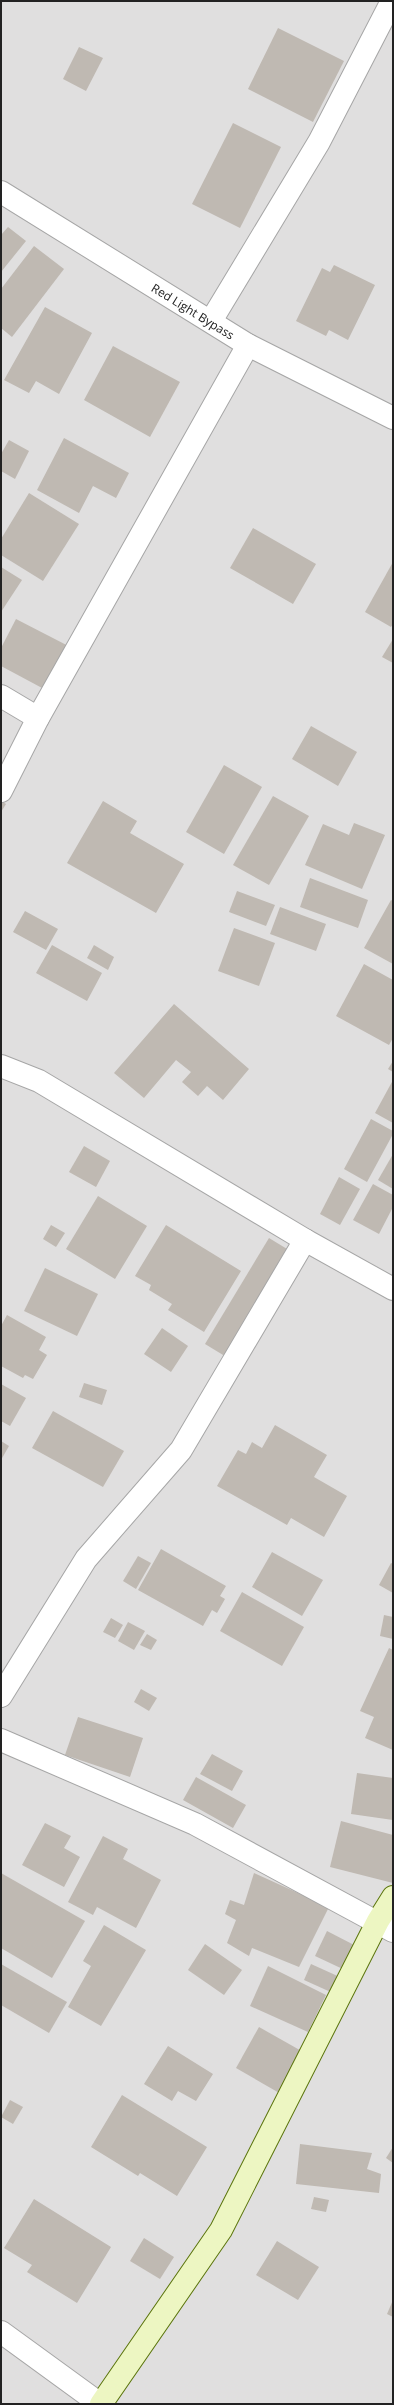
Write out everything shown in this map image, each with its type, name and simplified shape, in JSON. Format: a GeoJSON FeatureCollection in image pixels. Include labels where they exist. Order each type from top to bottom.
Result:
{"type":"FeatureCollection","features":[{"type":"Feature","properties":{"kind":"street"},"geometry":{"type":"LineString","coordinates":[[211,321],[319,142],[392,1]]}},
{"type":"Feature","properties":{"kind":"street","name":"Red Light Bypass"},"geometry":{"type":"LineString","coordinates":[[1,192],[248,345],[393,418]]}},
{"type":"Feature","properties":{"kind":"street"},"geometry":{"type":"LineString","coordinates":[[1,791],[38,718],[248,345]]}},
{"type":"Feature","properties":{"kind":"street"},"geometry":{"type":"LineString","coordinates":[[1,696],[38,718]]}},
{"type":"Feature","properties":{"kind":"street"},"geometry":{"type":"LineString","coordinates":[[1,1066],[39,1081],[305,1240],[393,1289]]}},
{"type":"Feature","properties":{"kind":"street"},"geometry":{"type":"LineString","coordinates":[[1,1696],[86,1559],[181,1450],[305,1240]]}},
{"type":"Feature","properties":{"kind":"street"},"geometry":{"type":"LineString","coordinates":[[1,1740],[195,1824],[386,1926]]}},
{"type":"Feature","properties":{"kind":"street"},"geometry":{"type":"LineString","coordinates":[[1,2332],[100,2404],[220,2230],[386,1926],[393,1897]]}},
{"type":"Feature","properties":{"kind":"shaded area"},"geometry":{"type":"Polygon","coordinates":[[[1,1],[393,1],[393,2404],[1,2404],[1,1]]]}},
{"type":"Feature","properties":{"kind":"building"},"geometry":{"type":"Polygon","coordinates":[[[278,28],[344,61],[313,122],[248,89],[278,28]]]}},
{"type":"Feature","properties":{"kind":"building"},"geometry":{"type":"Polygon","coordinates":[[[79,47],[103,58],[86,91],[63,79],[79,47]]]}},
{"type":"Feature","properties":{"kind":"building"},"geometry":{"type":"Polygon","coordinates":[[[233,123],[281,147],[240,228],[192,204],[233,123]]]}},
{"type":"Feature","properties":{"kind":"building"},"geometry":{"type":"Polygon","coordinates":[[[8,227],[26,241],[1,272],[1,235],[8,227]]]}},
{"type":"Feature","properties":{"kind":"building"},"geometry":{"type":"Polygon","coordinates":[[[34,246],[64,269],[12,337],[1,328],[1,289],[34,246]]]}},
{"type":"Feature","properties":{"kind":"building"},"geometry":{"type":"Polygon","coordinates":[[[334,265],[375,285],[348,340],[329,330],[326,336],[296,321],[322,268],[330,272],[334,265]]]}},
{"type":"Feature","properties":{"kind":"building"},"geometry":{"type":"Polygon","coordinates":[[[45,307],[92,333],[59,394],[36,381],[29,393],[4,380],[45,307]]]}},
{"type":"Feature","properties":{"kind":"building"},"geometry":{"type":"Polygon","coordinates":[[[113,346],[180,382],[150,437],[84,400],[113,346]]]}},
{"type":"Feature","properties":{"kind":"building"},"geometry":{"type":"Polygon","coordinates":[[[64,438],[129,473],[116,498],[93,486],[79,513],[37,490],[64,438]]]}},
{"type":"Feature","properties":{"kind":"building"},"geometry":{"type":"Polygon","coordinates":[[[9,440],[29,451],[15,479],[1,471],[1,454],[9,440]]]}},
{"type":"Feature","properties":{"kind":"building"},"geometry":{"type":"Polygon","coordinates":[[[29,493],[79,524],[43,581],[1,555],[1,539],[29,493]]]}},
{"type":"Feature","properties":{"kind":"building"},"geometry":{"type":"Polygon","coordinates":[[[253,528],[316,564],[293,604],[230,568],[253,528]]]}},
{"type":"Feature","properties":{"kind":"building"},"geometry":{"type":"Polygon","coordinates":[[[393,562],[393,624],[391,627],[365,612],[393,562]]]}},
{"type":"Feature","properties":{"kind":"building"},"geometry":{"type":"Polygon","coordinates":[[[1,567],[22,580],[1,612],[1,567]]]}},
{"type":"Feature","properties":{"kind":"building"},"geometry":{"type":"Polygon","coordinates":[[[16,619],[80,652],[57,696],[1,666],[1,648],[16,619]]]}},
{"type":"Feature","properties":{"kind":"building"},"geometry":{"type":"Polygon","coordinates":[[[393,639],[393,663],[382,657],[393,639]]]}},
{"type":"Feature","properties":{"kind":"building"},"geometry":{"type":"Polygon","coordinates":[[[311,726],[357,752],[338,786],[292,759],[311,726]]]}},
{"type":"Feature","properties":{"kind":"building"},"geometry":{"type":"Polygon","coordinates":[[[224,765],[262,787],[224,854],[186,832],[224,765]]]}},
{"type":"Feature","properties":{"kind":"building"},"geometry":{"type":"Polygon","coordinates":[[[273,796],[309,816],[269,885],[233,865],[273,796]]]}},
{"type":"Feature","properties":{"kind":"building"},"geometry":{"type":"Polygon","coordinates":[[[1,801],[6,804],[1,812],[1,801]]]}},
{"type":"Feature","properties":{"kind":"building"},"geometry":{"type":"Polygon","coordinates":[[[103,801],[137,821],[130,833],[184,864],[156,913],[67,863],[103,801]]]}},
{"type":"Feature","properties":{"kind":"building"},"geometry":{"type":"Polygon","coordinates":[[[354,823],[385,835],[362,889],[305,865],[323,824],[349,835],[354,823]]]}},
{"type":"Feature","properties":{"kind":"building"},"geometry":{"type":"Polygon","coordinates":[[[310,878],[368,900],[358,928],[300,907],[310,878]]]}},
{"type":"Feature","properties":{"kind":"building"},"geometry":{"type":"Polygon","coordinates":[[[237,891],[275,905],[266,926],[229,912],[237,891]]]}},
{"type":"Feature","properties":{"kind":"building"},"geometry":{"type":"Polygon","coordinates":[[[391,900],[393,901],[393,964],[364,948],[391,900]]]}},
{"type":"Feature","properties":{"kind":"building"},"geometry":{"type":"Polygon","coordinates":[[[280,907],[326,924],[316,951],[270,934],[280,907]]]}},
{"type":"Feature","properties":{"kind":"building"},"geometry":{"type":"Polygon","coordinates":[[[25,911],[58,929],[46,950],[13,932],[25,911]]]}},
{"type":"Feature","properties":{"kind":"building"},"geometry":{"type":"Polygon","coordinates":[[[234,928],[275,943],[259,986],[218,971],[234,928]]]}},
{"type":"Feature","properties":{"kind":"building"},"geometry":{"type":"Polygon","coordinates":[[[52,945],[102,973],[87,1001],[36,973],[52,945]]]}},
{"type":"Feature","properties":{"kind":"building"},"geometry":{"type":"Polygon","coordinates":[[[94,945],[114,957],[108,970],[87,958],[94,945]]]}},
{"type":"Feature","properties":{"kind":"building"},"geometry":{"type":"Polygon","coordinates":[[[364,964],[393,980],[393,1038],[389,1045],[336,1016],[364,964]]]}},
{"type":"Feature","properties":{"kind":"building"},"geometry":{"type":"Polygon","coordinates":[[[174,1004],[249,1069],[223,1100],[207,1086],[198,1096],[182,1082],[191,1072],[176,1060],[144,1098],[114,1073],[174,1004]]]}},
{"type":"Feature","properties":{"kind":"building"},"geometry":{"type":"Polygon","coordinates":[[[393,1061],[393,1072],[388,1069],[393,1061]]]}},
{"type":"Feature","properties":{"kind":"building"},"geometry":{"type":"Polygon","coordinates":[[[393,1080],[393,1123],[375,1113],[393,1080]]]}},
{"type":"Feature","properties":{"kind":"building"},"geometry":{"type":"Polygon","coordinates":[[[371,1119],[393,1131],[393,1134],[367,1182],[344,1169],[371,1119]]]}},
{"type":"Feature","properties":{"kind":"building"},"geometry":{"type":"Polygon","coordinates":[[[84,1146],[110,1161],[96,1187],[69,1172],[84,1146]]]}},
{"type":"Feature","properties":{"kind":"building"},"geometry":{"type":"Polygon","coordinates":[[[393,1154],[393,1189],[378,1180],[393,1154]]]}},
{"type":"Feature","properties":{"kind":"building"},"geometry":{"type":"Polygon","coordinates":[[[339,1177],[360,1189],[340,1225],[320,1214],[339,1177]]]}},
{"type":"Feature","properties":{"kind":"building"},"geometry":{"type":"Polygon","coordinates":[[[373,1184],[393,1195],[393,1207],[379,1234],[353,1220],[373,1184]]]}},
{"type":"Feature","properties":{"kind":"building"},"geometry":{"type":"Polygon","coordinates":[[[98,1196],[147,1226],[115,1279],[66,1249],[98,1196]]]}},
{"type":"Feature","properties":{"kind":"building"},"geometry":{"type":"Polygon","coordinates":[[[51,1225],[65,1233],[56,1247],[43,1239],[51,1225]]]}},
{"type":"Feature","properties":{"kind":"building"},"geometry":{"type":"Polygon","coordinates":[[[166,1225],[241,1271],[204,1332],[168,1310],[172,1304],[149,1290],[151,1285],[135,1276],[166,1225]]]}},
{"type":"Feature","properties":{"kind":"building"},"geometry":{"type":"Polygon","coordinates":[[[269,1238],[292,1252],[228,1358],[205,1344],[269,1238]]]}},
{"type":"Feature","properties":{"kind":"building"},"geometry":{"type":"Polygon","coordinates":[[[45,1268],[98,1294],[77,1336],[24,1311],[45,1268]]]}},
{"type":"Feature","properties":{"kind":"building"},"geometry":{"type":"Polygon","coordinates":[[[7,1315],[46,1337],[39,1350],[47,1355],[33,1379],[25,1375],[23,1378],[1,1366],[1,1326],[7,1315]]]}},
{"type":"Feature","properties":{"kind":"building"},"geometry":{"type":"Polygon","coordinates":[[[162,1328],[188,1346],[171,1372],[144,1354],[162,1328]]]}},
{"type":"Feature","properties":{"kind":"building"},"geometry":{"type":"Polygon","coordinates":[[[84,1383],[107,1390],[102,1405],[79,1397],[84,1383]]]}},
{"type":"Feature","properties":{"kind":"building"},"geometry":{"type":"Polygon","coordinates":[[[1,1384],[26,1398],[10,1426],[1,1421],[1,1384]]]}},
{"type":"Feature","properties":{"kind":"building"},"geometry":{"type":"Polygon","coordinates":[[[53,1411],[124,1451],[103,1487],[32,1448],[53,1411]]]}},
{"type":"Feature","properties":{"kind":"building"},"geometry":{"type":"Polygon","coordinates":[[[275,1425],[327,1455],[314,1477],[347,1496],[324,1537],[291,1518],[287,1525],[217,1486],[238,1450],[246,1454],[252,1442],[262,1448],[275,1425]]]}},
{"type":"Feature","properties":{"kind":"building"},"geometry":{"type":"Polygon","coordinates":[[[1,1441],[9,1446],[1,1460],[1,1441]]]}},
{"type":"Feature","properties":{"kind":"building"},"geometry":{"type":"Polygon","coordinates":[[[161,1549],[226,1586],[220,1596],[225,1599],[217,1613],[212,1610],[203,1626],[138,1590],[161,1549]]]}},
{"type":"Feature","properties":{"kind":"building"},"geometry":{"type":"Polygon","coordinates":[[[272,1552],[323,1580],[302,1616],[252,1587],[272,1552]]]}},
{"type":"Feature","properties":{"kind":"building"},"geometry":{"type":"Polygon","coordinates":[[[138,1556],[151,1563],[136,1589],[123,1581],[138,1556]]]}},
{"type":"Feature","properties":{"kind":"building"},"geometry":{"type":"Polygon","coordinates":[[[391,1563],[393,1564],[393,1593],[379,1585],[391,1563]]]}},
{"type":"Feature","properties":{"kind":"building"},"geometry":{"type":"Polygon","coordinates":[[[242,1592],[304,1627],[282,1666],[220,1631],[242,1592]]]}},
{"type":"Feature","properties":{"kind":"building"},"geometry":{"type":"Polygon","coordinates":[[[384,1615],[393,1617],[393,1639],[380,1636],[384,1615]]]}},
{"type":"Feature","properties":{"kind":"building"},"geometry":{"type":"Polygon","coordinates":[[[111,1618],[123,1625],[115,1638],[103,1632],[111,1618]]]}},
{"type":"Feature","properties":{"kind":"building"},"geometry":{"type":"Polygon","coordinates":[[[128,1622],[145,1631],[134,1650],[118,1641],[128,1622]]]}},
{"type":"Feature","properties":{"kind":"building"},"geometry":{"type":"Polygon","coordinates":[[[147,1634],[157,1640],[151,1650],[140,1645],[147,1634]]]}},
{"type":"Feature","properties":{"kind":"building"},"geometry":{"type":"Polygon","coordinates":[[[389,1648],[393,1650],[393,1750],[365,1738],[374,1717],[360,1711],[389,1648]]]}},
{"type":"Feature","properties":{"kind":"building"},"geometry":{"type":"Polygon","coordinates":[[[141,1689],[157,1698],[149,1711],[134,1702],[141,1689]]]}},
{"type":"Feature","properties":{"kind":"building"},"geometry":{"type":"Polygon","coordinates":[[[78,1717],[143,1738],[130,1777],[65,1755],[78,1717]]]}},
{"type":"Feature","properties":{"kind":"building"},"geometry":{"type":"Polygon","coordinates":[[[212,1754],[243,1771],[232,1791],[200,1774],[212,1754]]]}},
{"type":"Feature","properties":{"kind":"building"},"geometry":{"type":"Polygon","coordinates":[[[357,1773],[393,1778],[393,1820],[351,1814],[357,1773]]]}},
{"type":"Feature","properties":{"kind":"building"},"geometry":{"type":"Polygon","coordinates":[[[196,1777],[246,1805],[233,1828],[183,1800],[196,1777]]]}},
{"type":"Feature","properties":{"kind":"building"},"geometry":{"type":"Polygon","coordinates":[[[341,1821],[393,1835],[393,1883],[330,1867],[341,1821]]]}},
{"type":"Feature","properties":{"kind":"building"},"geometry":{"type":"Polygon","coordinates":[[[45,1823],[71,1836],[64,1848],[80,1857],[64,1887],[22,1865],[45,1823]]]}},
{"type":"Feature","properties":{"kind":"building"},"geometry":{"type":"Polygon","coordinates":[[[103,1836],[128,1849],[123,1859],[161,1880],[136,1928],[97,1907],[93,1915],[68,1902],[103,1836]]]}},
{"type":"Feature","properties":{"kind":"building"},"geometry":{"type":"Polygon","coordinates":[[[1,1873],[85,1921],[52,1978],[1,1948],[1,1873]]]}},
{"type":"Feature","properties":{"kind":"building"},"geometry":{"type":"Polygon","coordinates":[[[254,1873],[329,1907],[299,1967],[252,1948],[249,1956],[227,1943],[236,1920],[225,1914],[230,1900],[244,1905],[254,1873]]]}},
{"type":"Feature","properties":{"kind":"building"},"geometry":{"type":"Polygon","coordinates":[[[104,1925],[146,1950],[101,2026],[68,2007],[91,1966],[83,1961],[104,1925]]]}},
{"type":"Feature","properties":{"kind":"building"},"geometry":{"type":"Polygon","coordinates":[[[327,1931],[358,1947],[347,1971],[315,1956],[327,1931]]]}},
{"type":"Feature","properties":{"kind":"building"},"geometry":{"type":"Polygon","coordinates":[[[205,1944],[242,1970],[224,1995],[188,1970],[205,1944]]]}},
{"type":"Feature","properties":{"kind":"building"},"geometry":{"type":"Polygon","coordinates":[[[1,1964],[67,2002],[49,2033],[1,2005],[1,1964]]]}},
{"type":"Feature","properties":{"kind":"building"},"geometry":{"type":"Polygon","coordinates":[[[311,1964],[342,1978],[335,1994],[304,1980],[311,1964]]]}},
{"type":"Feature","properties":{"kind":"building"},"geometry":{"type":"Polygon","coordinates":[[[268,1966],[326,1995],[308,2032],[250,2006],[268,1966]]]}},
{"type":"Feature","properties":{"kind":"building"},"geometry":{"type":"Polygon","coordinates":[[[259,2027],[305,2053],[281,2094],[236,2068],[259,2027]]]}},
{"type":"Feature","properties":{"kind":"building"},"geometry":{"type":"Polygon","coordinates":[[[168,2046],[213,2074],[196,2101],[178,2091],[172,2101],[144,2084],[168,2046]]]}},
{"type":"Feature","properties":{"kind":"building"},"geometry":{"type":"Polygon","coordinates":[[[122,2095],[207,2147],[177,2196],[140,2173],[138,2176],[91,2147],[122,2095]]]}},
{"type":"Feature","properties":{"kind":"building"},"geometry":{"type":"Polygon","coordinates":[[[10,2100],[23,2107],[13,2124],[1,2117],[10,2100]]]}},
{"type":"Feature","properties":{"kind":"building"},"geometry":{"type":"Polygon","coordinates":[[[300,2144],[372,2153],[367,2169],[381,2174],[379,2193],[296,2184],[300,2144]]]}},
{"type":"Feature","properties":{"kind":"building"},"geometry":{"type":"Polygon","coordinates":[[[393,2147],[393,2163],[386,2158],[393,2147]]]}},
{"type":"Feature","properties":{"kind":"building"},"geometry":{"type":"Polygon","coordinates":[[[314,2197],[329,2200],[326,2212],[311,2209],[314,2197]]]}},
{"type":"Feature","properties":{"kind":"building"},"geometry":{"type":"Polygon","coordinates":[[[34,2199],[111,2247],[77,2303],[27,2272],[32,2265],[4,2248],[34,2199]]]}},
{"type":"Feature","properties":{"kind":"building"},"geometry":{"type":"Polygon","coordinates":[[[144,2238],[174,2257],[160,2279],[130,2261],[144,2238]]]}},
{"type":"Feature","properties":{"kind":"building"},"geometry":{"type":"Polygon","coordinates":[[[277,2241],[319,2267],[298,2300],[256,2275],[277,2241]]]}},
{"type":"Feature","properties":{"kind":"building"},"geometry":{"type":"Polygon","coordinates":[[[393,2300],[393,2317],[387,2314],[393,2300]]]}}]}
